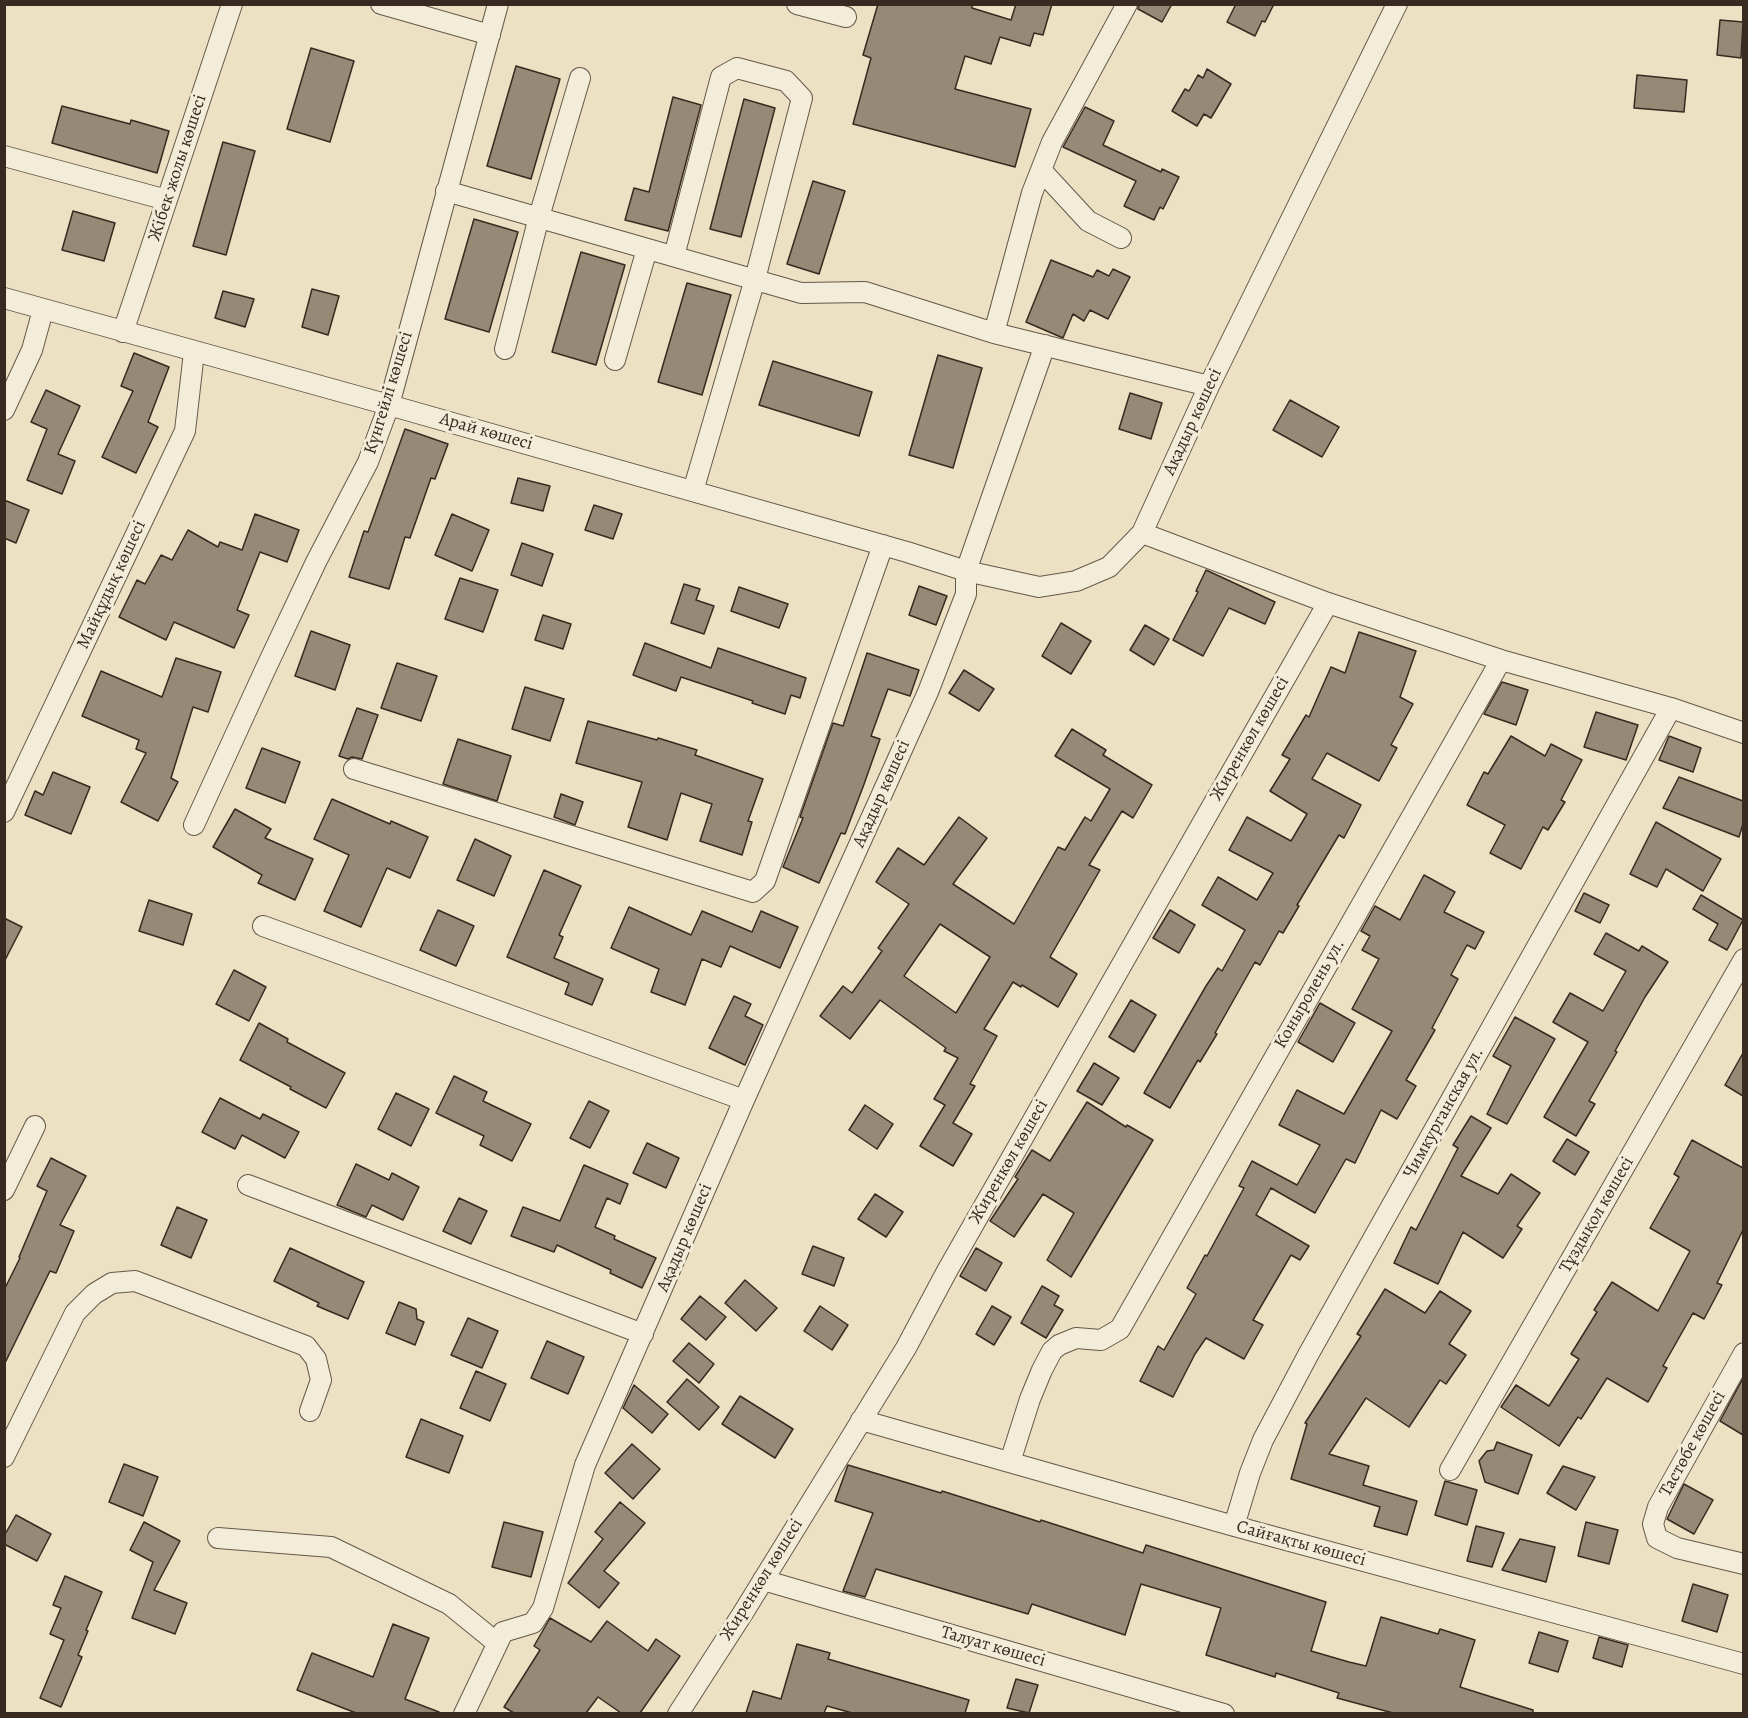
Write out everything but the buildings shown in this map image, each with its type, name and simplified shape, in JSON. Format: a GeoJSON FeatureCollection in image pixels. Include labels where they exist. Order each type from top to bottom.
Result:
{"type":"FeatureCollection","features":[{"type":"Feature","properties":{"kind":"street","name":"Жібек жолы көшесі"},"geometry":{"type":"LineString","coordinates":[[123,332],[232,4]]}},
{"type":"Feature","properties":{"kind":"street"},"geometry":{"type":"LineString","coordinates":[[381,4],[490,35]]}},
{"type":"Feature","properties":{"kind":"street","name":"Күнгейлі көшесі"},"geometry":{"type":"LineString","coordinates":[[194,825],[285,627],[368,462],[389,405],[498,4]]}},
{"type":"Feature","properties":{"kind":"street"},"geometry":{"type":"LineString","coordinates":[[797,4],[846,17]]}},
{"type":"Feature","properties":{"kind":"street"},"geometry":{"type":"LineString","coordinates":[[994,333],[1032,193],[1052,142],[1127,4]]}},
{"type":"Feature","properties":{"kind":"street","name":"Ақадыр көшесі"},"geometry":{"type":"LineString","coordinates":[[464,1713],[502,1632],[533,1623],[543,1608],[585,1465],[744,1100],[928,692],[966,594],[966,571],[1040,587],[1076,581],[1109,567],[1142,533],[1209,386],[1397,4]]}},
{"type":"Feature","properties":{"kind":"street"},"geometry":{"type":"LineString","coordinates":[[674,256],[721,77],[737,68],[786,81],[802,98],[755,279],[693,491]]}},
{"type":"Feature","properties":{"kind":"street"},"geometry":{"type":"LineString","coordinates":[[505,349],[539,217],[580,78]]}},
{"type":"Feature","properties":{"kind":"street"},"geometry":{"type":"LineString","coordinates":[[4,156],[167,200]]}},
{"type":"Feature","properties":{"kind":"street"},"geometry":{"type":"LineString","coordinates":[[1041,170],[1088,221],[1121,238]]}},
{"type":"Feature","properties":{"kind":"street"},"geometry":{"type":"LineString","coordinates":[[446,191],[801,293],[865,292],[994,333],[1209,386]]}},
{"type":"Feature","properties":{"kind":"street"},"geometry":{"type":"LineString","coordinates":[[615,360],[647,249]]}},
{"type":"Feature","properties":{"kind":"street","name":"Арай көшесі"},"geometry":{"type":"LineString","coordinates":[[4,298],[693,491],[966,571]]}},
{"type":"Feature","properties":{"kind":"street"},"geometry":{"type":"LineString","coordinates":[[4,410],[32,350],[43,310]]}},
{"type":"Feature","properties":{"kind":"street"},"geometry":{"type":"LineString","coordinates":[[966,571],[1045,345]]}},
{"type":"Feature","properties":{"kind":"street","name":"Майқұдық көшесі"},"geometry":{"type":"LineString","coordinates":[[4,812],[184,431],[194,352]]}},
{"type":"Feature","properties":{"kind":"street"},"geometry":{"type":"LineString","coordinates":[[1142,533],[1328,603],[1501,660],[1671,708],[1743,733]]}},
{"type":"Feature","properties":{"kind":"street"},"geometry":{"type":"LineString","coordinates":[[354,769],[753,892],[765,880],[883,545]]}},
{"type":"Feature","properties":{"kind":"street","name":"Жиренкөл көшесі"},"geometry":{"type":"LineString","coordinates":[[678,1713],[906,1348],[947,1271],[1328,603]]}},
{"type":"Feature","properties":{"kind":"street","name":"Коныролень ул."},"geometry":{"type":"LineString","coordinates":[[1010,1462],[1030,1399],[1052,1351],[1059,1345],[1076,1338],[1101,1340],[1120,1329],[1501,660]]}},
{"type":"Feature","properties":{"kind":"street","name":"Чимкурганская ул."},"geometry":{"type":"LineString","coordinates":[[1234,1526],[1263,1440],[1293,1383],[1671,708]]}},
{"type":"Feature","properties":{"kind":"street"},"geometry":{"type":"LineString","coordinates":[[263,926],[744,1100]]}},
{"type":"Feature","properties":{"kind":"street","name":"Тұздықол көшесі"},"geometry":{"type":"LineString","coordinates":[[1450,1470],[1743,959]]}},
{"type":"Feature","properties":{"kind":"street"},"geometry":{"type":"LineString","coordinates":[[4,1190],[35,1126]]}},
{"type":"Feature","properties":{"kind":"street"},"geometry":{"type":"LineString","coordinates":[[248,1185],[643,1334]]}},
{"type":"Feature","properties":{"kind":"street"},"geometry":{"type":"LineString","coordinates":[[4,1457],[75,1313],[94,1294],[112,1283],[135,1281],[306,1347],[316,1359],[321,1380],[310,1411]]}},
{"type":"Feature","properties":{"kind":"street","name":"Тастөбе көшесі"},"geometry":{"type":"LineString","coordinates":[[1741,1361],[1658,1507],[1653,1524],[1657,1538],[1677,1548],[1743,1564]]}},
{"type":"Feature","properties":{"kind":"street","name":"Сайғақты көшесі"},"geometry":{"type":"LineString","coordinates":[[861,1420],[1234,1526],[1743,1664]]}},
{"type":"Feature","properties":{"kind":"street"},"geometry":{"type":"LineString","coordinates":[[218,1538],[331,1547],[449,1604],[497,1643]]}},
{"type":"Feature","properties":{"kind":"street","name":"Талуат көшесі"},"geometry":{"type":"LineString","coordinates":[[763,1580],[1224,1713]]}}]}
